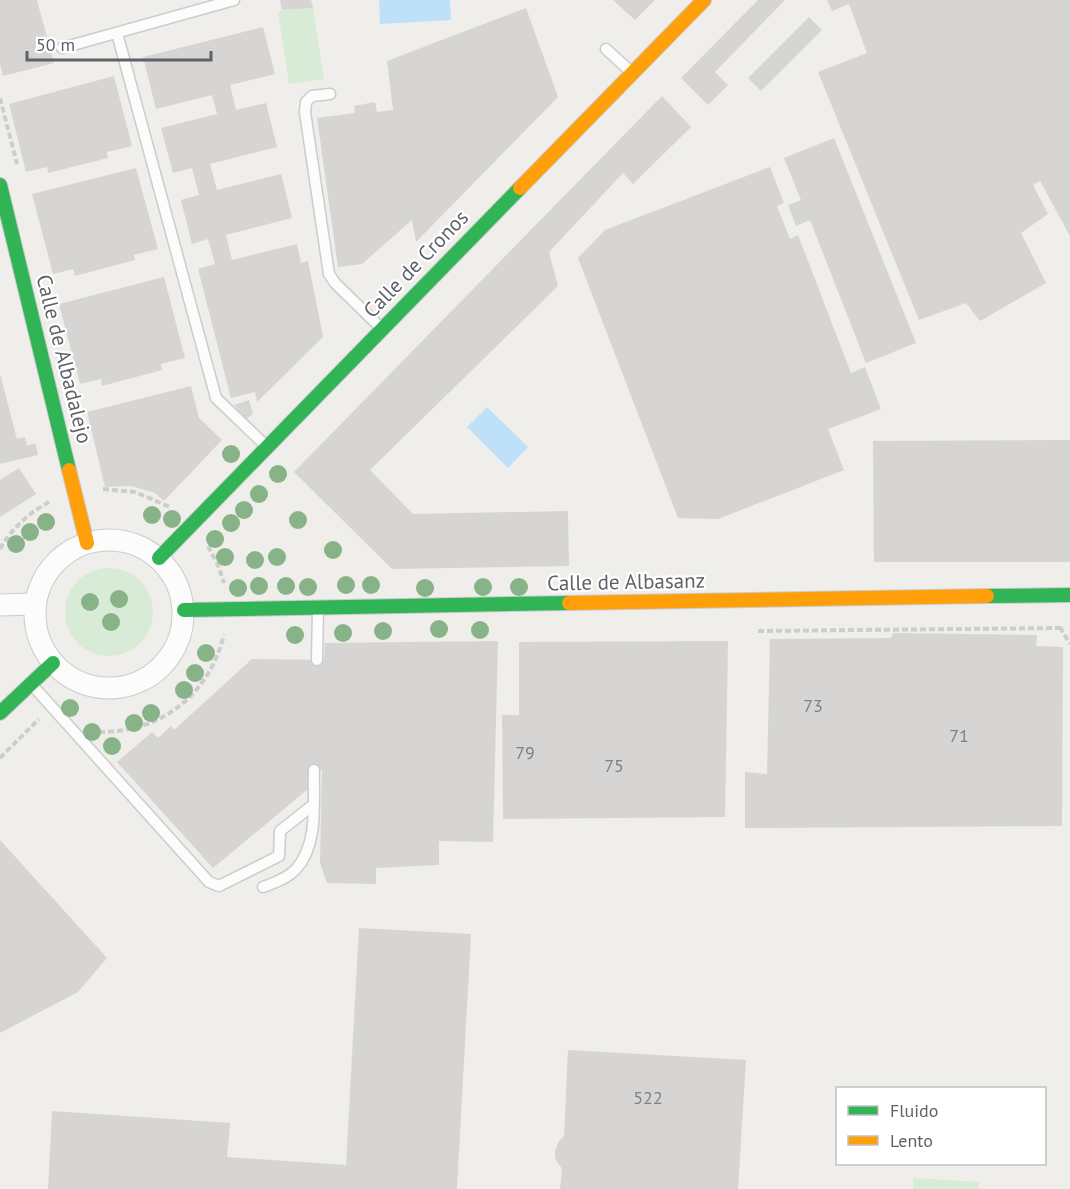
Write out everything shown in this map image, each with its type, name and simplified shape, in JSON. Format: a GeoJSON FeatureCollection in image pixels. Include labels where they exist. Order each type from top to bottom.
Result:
{"type":"FeatureCollection","features":[{"type":"Feature","properties":{"kind":"street","name":"Calle de Cronos"},"geometry":{"type":"LineString","coordinates":[[159,558],[704,0]]}},
{"type":"Feature","properties":{"kind":"street","name":"Calle de Albadalejo"},"geometry":{"type":"LineString","coordinates":[[0,185],[4,218],[76,492],[87,543]]}},
{"type":"Feature","properties":{"kind":"street"},"geometry":{"type":"LineString","coordinates":[[112,539],[137,545],[159,558],[171,573],[180,591],[184,610],[182,632],[173,653],[157,671],[138,683],[115,688],[93,687],[71,678],[53,663],[41,646],[35,625],[35,604],[39,588],[55,561],[68,551],[87,543],[112,539]]}},
{"type":"Feature","properties":{"kind":"street","name":"Calle de Albasanz"},"geometry":{"type":"LineString","coordinates":[[184,610],[1070,595]]}},
{"type":"Feature","properties":{"kind":"street"},"geometry":{"type":"LineString","coordinates":[[0,605],[35,604]]}},
{"type":"Feature","properties":{"kind":"street"},"geometry":{"type":"LineString","coordinates":[[0,713],[53,663]]}},
{"type":"Feature","properties":{"kind":"lane"},"geometry":{"type":"LineString","coordinates":[[62,48],[234,0]]}},
{"type":"Feature","properties":{"kind":"lane"},"geometry":{"type":"LineString","coordinates":[[117,33],[216,398],[267,447]]}},
{"type":"Feature","properties":{"kind":"lane"},"geometry":{"type":"LineString","coordinates":[[606,49],[632,73]]}},
{"type":"Feature","properties":{"kind":"lane"},"geometry":{"type":"LineString","coordinates":[[330,94],[312,96],[306,102],[329,274],[382,329]]}},
{"type":"Feature","properties":{"kind":"lane"},"geometry":{"type":"LineString","coordinates":[[317,660],[318,609]]}},
{"type":"Feature","properties":{"kind":"lane"},"geometry":{"type":"LineString","coordinates":[[31,684],[209,882],[219,886],[279,856],[280,831],[313,805]]}},
{"type":"Feature","properties":{"kind":"lane"},"geometry":{"type":"LineString","coordinates":[[263,887],[279,881],[295,870],[305,855],[312,829],[314,770]]}},
{"type":"Feature","properties":{"kind":"path"},"geometry":{"type":"LineString","coordinates":[[0,98],[21,179],[0,185]]}},
{"type":"Feature","properties":{"kind":"path"},"geometry":{"type":"LineString","coordinates":[[0,549],[14,529],[27,517],[56,499],[76,492],[110,488],[135,492],[170,507],[192,525],[212,551],[218,565],[227,609],[224,636],[218,657],[208,675],[195,692],[162,718],[121,731],[100,732],[70,726],[52,714],[40,719],[0,758]]}},
{"type":"Feature","properties":{"kind":"path"},"geometry":{"type":"LineString","coordinates":[[1060,628],[1070,644]]}},
{"type":"Feature","properties":{"kind":"path"},"geometry":{"type":"LineString","coordinates":[[18,695],[40,719]]}},
{"type":"Feature","properties":{"kind":"green space"},"geometry":{"type":"Polygon","coordinates":[[[313,8],[324,79],[289,84],[278,11],[313,8]]]}},
{"type":"Feature","properties":{"kind":"green space"},"geometry":{"type":"Polygon","coordinates":[[[109,568],[126,572],[140,581],[149,595],[153,612],[149,629],[140,643],[126,652],[109,656],[92,652],[78,643],[69,629],[65,612],[69,595],[78,581],[92,572],[109,568]]]}},
{"type":"Feature","properties":{"kind":"green space"},"geometry":{"type":"Polygon","coordinates":[[[913,1178],[979,1182],[978,1189],[913,1189],[913,1178]]]}},
{"type":"Feature","properties":{"kind":"water"},"geometry":{"type":"Polygon","coordinates":[[[379,0],[450,0],[451,20],[380,24],[379,0]]]}},
{"type":"Feature","properties":{"kind":"water"},"geometry":{"type":"Polygon","coordinates":[[[487,407],[528,447],[508,468],[467,427],[487,407]]]}},
{"type":"Feature","properties":{"kind":"building"},"geometry":{"type":"Polygon","coordinates":[[[0,0],[37,0],[54,63],[3,76],[0,64],[0,0]]]}},
{"type":"Feature","properties":{"kind":"building"},"geometry":{"type":"Polygon","coordinates":[[[280,0],[311,0],[313,8],[282,10],[280,0]]]}},
{"type":"Feature","properties":{"kind":"building"},"geometry":{"type":"Polygon","coordinates":[[[613,0],[655,0],[635,20],[613,0]]]}},
{"type":"Feature","properties":{"kind":"building"},"geometry":{"type":"Polygon","coordinates":[[[758,0],[785,0],[715,72],[728,85],[708,105],[681,78],[758,0]]]}},
{"type":"Feature","properties":{"kind":"building"},"geometry":{"type":"Polygon","coordinates":[[[827,0],[1070,0],[1070,236],[1040,181],[1033,185],[1048,214],[1021,233],[1046,283],[980,321],[966,303],[919,320],[818,72],[867,53],[849,4],[832,11],[827,0]]]}},
{"type":"Feature","properties":{"kind":"building"},"geometry":{"type":"Polygon","coordinates":[[[526,8],[558,97],[416,242],[412,220],[362,264],[338,267],[317,118],[355,113],[354,106],[375,102],[377,112],[393,110],[387,61],[526,8]]]}},
{"type":"Feature","properties":{"kind":"building"},"geometry":{"type":"Polygon","coordinates":[[[809,17],[822,30],[761,91],[748,78],[809,17]]]}},
{"type":"Feature","properties":{"kind":"building"},"geometry":{"type":"Polygon","coordinates":[[[263,27],[275,74],[230,85],[236,110],[266,103],[277,147],[210,164],[217,190],[281,174],[292,218],[226,235],[232,260],[297,244],[301,263],[308,261],[323,337],[257,402],[255,392],[231,398],[198,269],[215,264],[208,239],[192,244],[181,200],[199,195],[192,168],[173,173],[161,128],[217,114],[212,95],[156,109],[143,57],[263,27]]]}},
{"type":"Feature","properties":{"kind":"building"},"geometry":{"type":"Polygon","coordinates":[[[114,76],[132,146],[107,152],[108,158],[48,173],[47,167],[26,172],[9,104],[114,76]]]}},
{"type":"Feature","properties":{"kind":"building"},"geometry":{"type":"Polygon","coordinates":[[[662,96],[691,127],[633,184],[623,173],[549,252],[558,286],[370,470],[413,514],[568,511],[569,566],[392,569],[294,472],[662,96]]]}},
{"type":"Feature","properties":{"kind":"building"},"geometry":{"type":"Polygon","coordinates":[[[834,138],[916,343],[866,363],[810,220],[796,226],[788,205],[801,200],[784,158],[834,138]]]}},
{"type":"Feature","properties":{"kind":"building"},"geometry":{"type":"Polygon","coordinates":[[[770,167],[784,203],[777,206],[790,239],[798,235],[851,373],[865,367],[881,409],[828,429],[844,470],[718,519],[678,518],[578,258],[605,230],[770,167]]]}},
{"type":"Feature","properties":{"kind":"building"},"geometry":{"type":"Polygon","coordinates":[[[136,168],[158,249],[134,255],[135,260],[75,276],[73,269],[53,274],[32,194],[136,168]]]}},
{"type":"Feature","properties":{"kind":"building"},"geometry":{"type":"Polygon","coordinates":[[[164,277],[185,358],[161,364],[162,370],[102,386],[101,379],[80,384],[59,304],[164,277]]]}},
{"type":"Feature","properties":{"kind":"building"},"geometry":{"type":"Polygon","coordinates":[[[0,374],[17,439],[25,437],[27,446],[35,443],[38,455],[0,464],[0,374]]]}},
{"type":"Feature","properties":{"kind":"building"},"geometry":{"type":"Polygon","coordinates":[[[191,386],[199,418],[222,440],[164,501],[155,493],[132,486],[105,487],[87,412],[191,386]]]}},
{"type":"Feature","properties":{"kind":"building"},"geometry":{"type":"Polygon","coordinates":[[[249,400],[253,413],[247,419],[234,405],[249,400]]]}},
{"type":"Feature","properties":{"kind":"building"},"geometry":{"type":"Polygon","coordinates":[[[1070,440],[1070,562],[874,562],[873,441],[1070,440]]]}},
{"type":"Feature","properties":{"kind":"building"},"geometry":{"type":"Polygon","coordinates":[[[19,468],[36,494],[0,517],[0,480],[19,468]]]}},
{"type":"Feature","properties":{"kind":"building"},"geometry":{"type":"Polygon","coordinates":[[[893,633],[1037,635],[1036,646],[1063,647],[1062,826],[745,828],[745,772],[767,774],[770,639],[891,638],[893,633]]]}},
{"type":"Feature","properties":{"kind":"building"},"geometry":{"type":"Polygon","coordinates":[[[498,641],[493,842],[439,841],[439,865],[376,868],[376,884],[327,883],[320,863],[322,770],[308,770],[308,789],[213,868],[117,762],[152,732],[158,738],[171,726],[174,730],[252,659],[324,660],[325,643],[498,641]]]}},
{"type":"Feature","properties":{"kind":"building"},"geometry":{"type":"Polygon","coordinates":[[[728,641],[725,817],[503,819],[502,715],[519,715],[519,642],[728,641]]]}},
{"type":"Feature","properties":{"kind":"building"},"geometry":{"type":"Polygon","coordinates":[[[0,840],[107,958],[78,992],[0,1033],[0,840]]]}},
{"type":"Feature","properties":{"kind":"building"},"geometry":{"type":"Polygon","coordinates":[[[359,928],[471,934],[457,1189],[48,1189],[52,1111],[230,1123],[227,1157],[346,1165],[359,928]]]}},
{"type":"Feature","properties":{"kind":"building"},"geometry":{"type":"Polygon","coordinates":[[[568,1050],[746,1060],[738,1189],[560,1189],[562,1169],[555,1158],[555,1151],[564,1136],[568,1050]]]}},
{"type":"Feature","properties":{"kind":"traffic: fast"},"geometry":{"type":"LineString","coordinates":[[0,185],[69,470]]}},
{"type":"Feature","properties":{"kind":"traffic: fast"},"geometry":{"type":"LineString","coordinates":[[159,558],[520,188]]}},
{"type":"Feature","properties":{"kind":"traffic: fast"},"geometry":{"type":"LineString","coordinates":[[987,596],[1070,595]]}},
{"type":"Feature","properties":{"kind":"traffic: fast"},"geometry":{"type":"LineString","coordinates":[[184,610],[569,603]]}},
{"type":"Feature","properties":{"kind":"traffic: fast"},"geometry":{"type":"LineString","coordinates":[[0,713],[53,663]]}},
{"type":"Feature","properties":{"kind":"traffic: slow"},"geometry":{"type":"LineString","coordinates":[[520,188],[704,0]]}},
{"type":"Feature","properties":{"kind":"traffic: slow"},"geometry":{"type":"LineString","coordinates":[[69,470],[87,543]]}},
{"type":"Feature","properties":{"kind":"traffic: slow"},"geometry":{"type":"LineString","coordinates":[[569,603],[987,596]]}}]}
